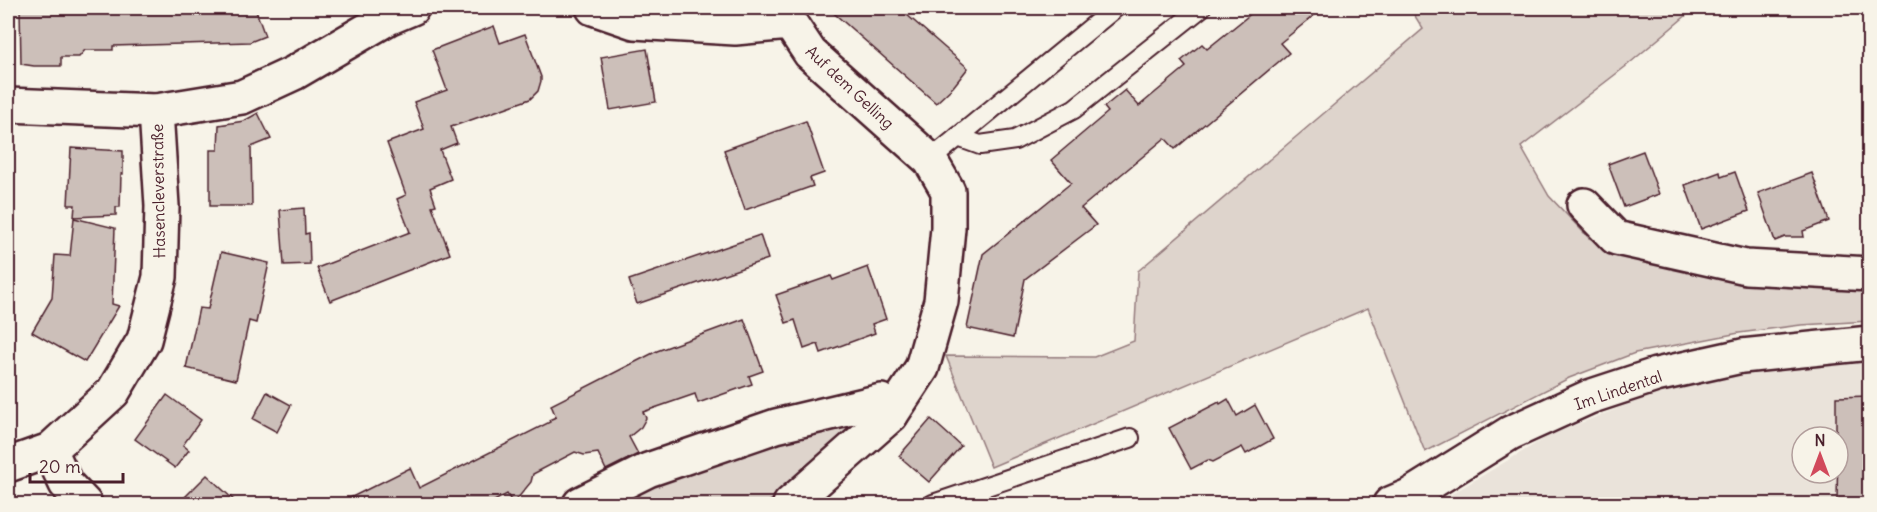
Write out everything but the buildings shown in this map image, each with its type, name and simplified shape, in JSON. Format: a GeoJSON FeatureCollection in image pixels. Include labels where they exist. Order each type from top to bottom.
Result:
{"type":"FeatureCollection","features":[{"type":"Feature","properties":{"kind":"street","name":"Hasencleverstraße"},"geometry":{"type":"LineString","coordinates":[[8,105],[156,111],[242,97],[294,73],[388,18],[412,8]]}},
{"type":"Feature","properties":{"kind":"street","name":"Auf dem Gelling"},"geometry":{"type":"LineString","coordinates":[[593,8],[634,22],[735,28],[790,23],[810,53],[930,160],[948,191],[948,228],[941,301],[922,368],[891,415],[790,504]]}},
{"type":"Feature","properties":{"kind":"street","name":"Hasencleverstraße"},"geometry":{"type":"LineString","coordinates":[[50,450],[113,392],[144,340],[160,277],[162,206],[156,111]]}},
{"type":"Feature","properties":{"kind":"street"},"geometry":{"type":"LineString","coordinates":[[1584,205],[1617,238],[1746,267],[1869,274]]}},
{"type":"Feature","properties":{"kind":"street","name":"Im Lindental"},"geometry":{"type":"LineString","coordinates":[[1390,504],[1409,496],[1510,433],[1589,397],[1656,375],[1742,356],[1869,343]]}},
{"type":"Feature","properties":{"kind":"street"},"geometry":{"type":"LineString","coordinates":[[580,504],[648,470],[776,426],[881,401],[891,415]]}},
{"type":"Feature","properties":{"kind":"street"},"geometry":{"type":"LineString","coordinates":[[8,465],[50,450],[66,484],[85,504]]}},
{"type":"Feature","properties":{"kind":"lane"},"geometry":{"type":"LineString","coordinates":[[930,160],[1115,8]]}},
{"type":"Feature","properties":{"kind":"lane"},"geometry":{"type":"LineString","coordinates":[[958,136],[980,145],[1015,140],[1074,109],[1201,8]]}},
{"type":"Feature","properties":{"kind":"lane"},"geometry":{"type":"LineString","coordinates":[[933,504],[1130,438]]}},
{"type":"Feature","properties":{"kind":"shaded area"},"geometry":{"type":"Polygon","coordinates":[[[1410,8],[1695,8],[1625,67],[1521,147],[1549,196],[1589,238],[1648,256],[1869,282],[1869,321],[1801,325],[1739,333],[1635,353],[1569,378],[1425,452],[1368,308],[991,467],[946,356],[1094,357],[1134,341],[1138,271],[1423,29],[1410,8]]]}},
{"type":"Feature","properties":{"kind":"shaded area"},"geometry":{"type":"Polygon","coordinates":[[[1869,363],[1869,504],[1435,504],[1550,435],[1647,397],[1747,372],[1869,363]]]}},
{"type":"Feature","properties":{"kind":"shaded area"},"geometry":{"type":"Polygon","coordinates":[[[845,425],[848,434],[817,468],[765,504],[611,504],[711,457],[845,425]]]}}]}
